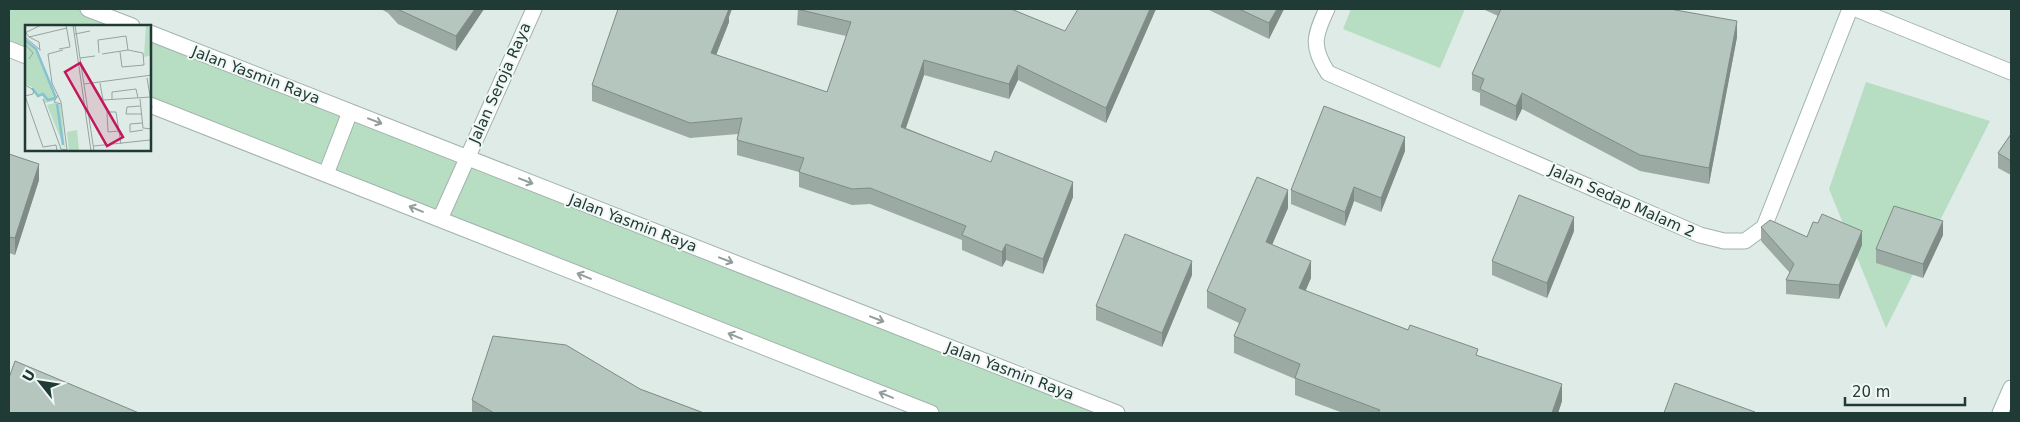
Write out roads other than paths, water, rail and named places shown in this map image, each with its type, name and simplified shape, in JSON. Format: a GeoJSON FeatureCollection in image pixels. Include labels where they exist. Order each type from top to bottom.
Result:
{"type":"FeatureCollection","features":[{"type":"Feature","properties":{"kind":"street"},"geometry":{"type":"LineString","coordinates":[[88,9],[129,25]]}},
{"type":"Feature","properties":{"kind":"street","name":"Jalan Seroja Raya"},"geometry":{"type":"LineString","coordinates":[[440,219],[534,9]]}},
{"type":"Feature","properties":{"kind":"street","name":"Jalan Sedap Malam 2"},"geometry":{"type":"LineString","coordinates":[[1327,9],[1316,32],[1318,57],[1328,73],[1700,235],[1724,242],[1745,241],[1764,227],[1850,9]]}},
{"type":"Feature","properties":{"kind":"street"},"geometry":{"type":"LineString","coordinates":[[1856,9],[2011,72]]}},
{"type":"Feature","properties":{"kind":"street","name":"Jalan Yasmin Raya"},"geometry":{"type":"LineString","coordinates":[[151,33],[1117,413]]}},
{"type":"Feature","properties":{"kind":"street"},"geometry":{"type":"LineString","coordinates":[[9,49],[25,56]]}},
{"type":"Feature","properties":{"kind":"street"},"geometry":{"type":"LineString","coordinates":[[151,105],[931,413]]}},
{"type":"Feature","properties":{"kind":"street"},"geometry":{"type":"LineString","coordinates":[[326,174],[350,112]]}},
{"type":"Feature","properties":{"kind":"street"},"geometry":{"type":"LineString","coordinates":[[2000,413],[2011,388]]}}]}
